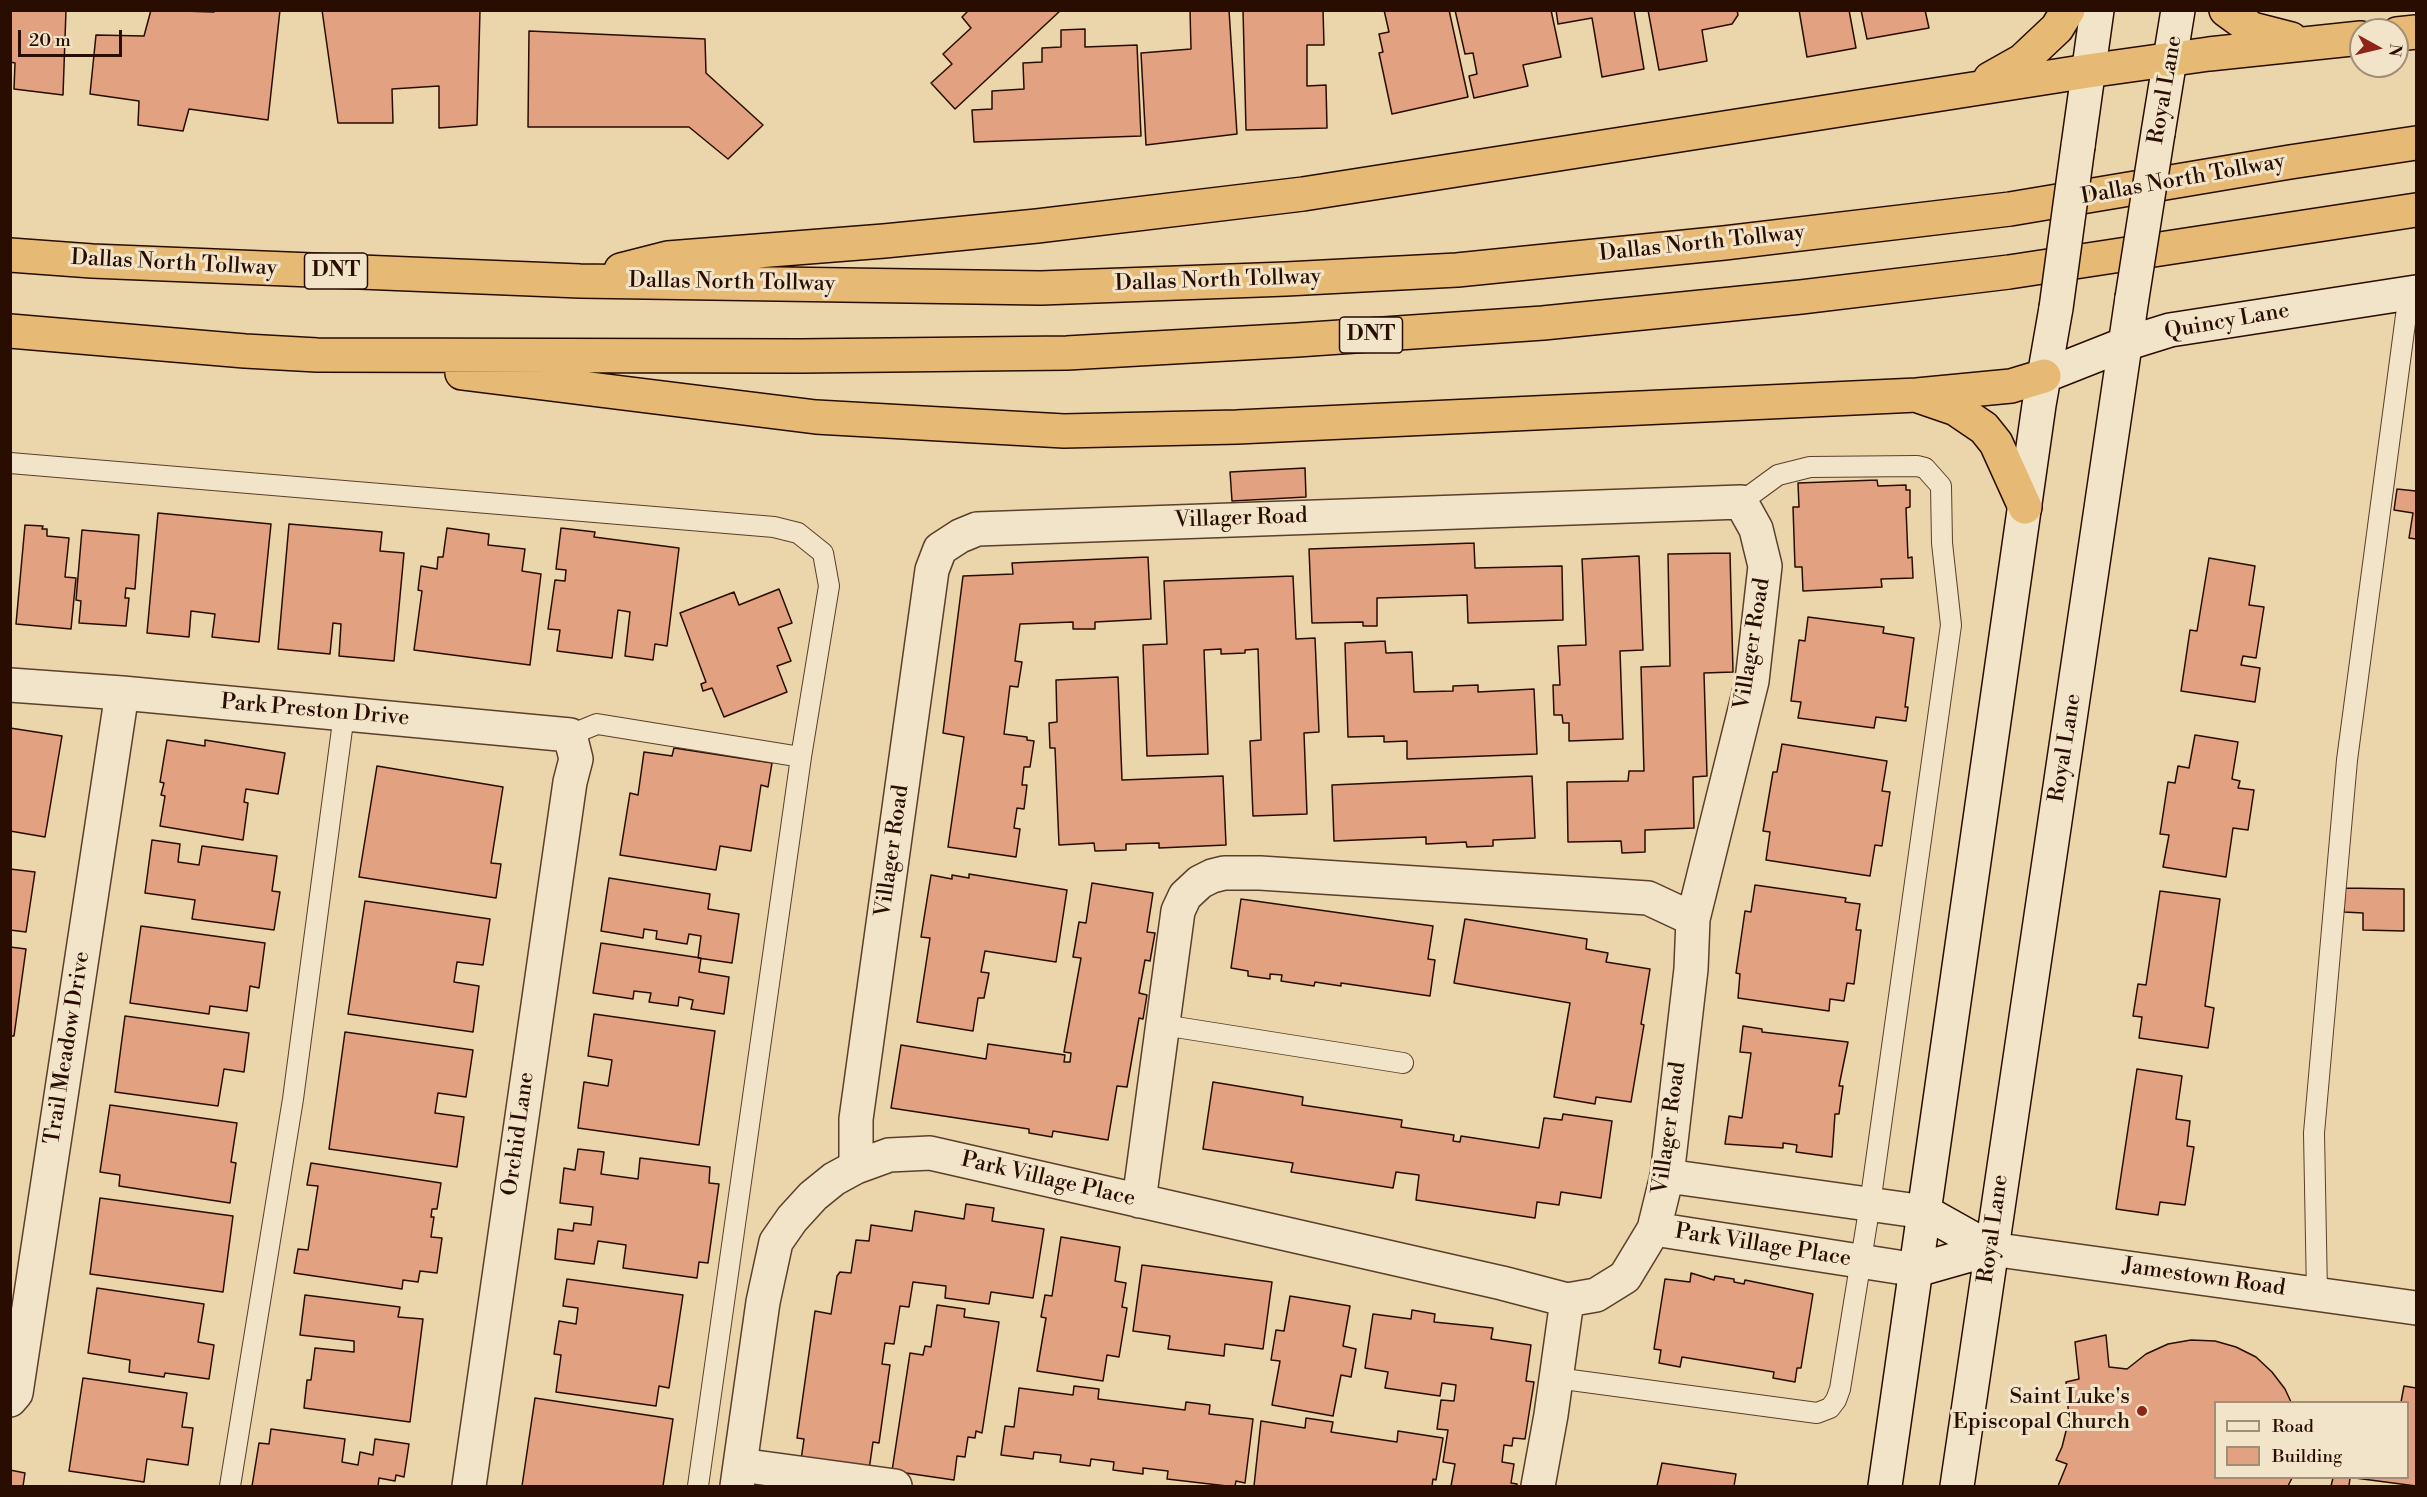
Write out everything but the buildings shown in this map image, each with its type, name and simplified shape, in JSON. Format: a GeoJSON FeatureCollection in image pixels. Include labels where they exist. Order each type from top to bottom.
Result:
{"type":"FeatureCollection","features":[{"type":"Feature","properties":{"kind":"highway"},"geometry":{"type":"LineString","coordinates":[[1972,89],[2022,61],[2057,28],[2068,10]]}},
{"type":"Feature","properties":{"kind":"highway"},"geometry":{"type":"LineString","coordinates":[[2226,10],[2253,29],[2307,43]]}},
{"type":"Feature","properties":{"kind":"highway"},"geometry":{"type":"LineString","coordinates":[[580,281],[668,258],[1002,229],[1304,194],[2088,70],[2349,39]]}},
{"type":"Feature","properties":{"kind":"highway","name":"Dallas North Tollway"},"geometry":{"type":"LineString","coordinates":[[10,255],[92,261],[580,281],[1041,288],[1286,279],[1457,270],[1724,243],[2010,210],[2416,143]]}},
{"type":"Feature","properties":{"kind":"highway","name":"DNT"},"geometry":{"type":"LineString","coordinates":[[10,331],[317,355],[801,356],[1066,353],[1543,323],[1801,297],[1997,274],[2416,210]]}},
{"type":"Feature","properties":{"kind":"highway"},"geometry":{"type":"LineString","coordinates":[[317,355],[816,417],[1064,430],[1237,427],[1917,395],[2011,386],[2044,376]]}},
{"type":"Feature","properties":{"kind":"highway"},"geometry":{"type":"LineString","coordinates":[[1917,395],[1956,409],[1983,428],[1996,443],[2025,507]]}},
{"type":"Feature","properties":{"kind":"street"},"geometry":{"type":"LineString","coordinates":[[1885,1486],[2097,10]]}},
{"type":"Feature","properties":{"kind":"street","name":"Royal Lane"},"geometry":{"type":"LineString","coordinates":[[1957,1486],[2125,344],[2178,10]]}},
{"type":"Feature","properties":{"kind":"street","name":"Quincy Lane"},"geometry":{"type":"LineString","coordinates":[[2044,376],[2125,344],[2170,330],[2413,293]]}},
{"type":"Feature","properties":{"kind":"street","name":"Villager Road"},"geometry":{"type":"LineString","coordinates":[[856,1167],[856,1119],[932,570],[940,549],[960,536],[977,529],[1741,502],[1756,529],[1765,566],[1759,625],[1752,681],[1693,919],[1690,969],[1667,1176],[1654,1230]]}},
{"type":"Feature","properties":{"kind":"street","name":"Park Preston Drive"},"geometry":{"type":"LineString","coordinates":[[10,685],[122,693],[570,735]]}},
{"type":"Feature","properties":{"kind":"street","name":"Trail Meadow Drive"},"geometry":{"type":"LineString","coordinates":[[10,1400],[16,1393],[122,693]]}},
{"type":"Feature","properties":{"kind":"street","name":"Orchid Lane"},"geometry":{"type":"LineString","coordinates":[[469,1486],[570,782],[576,759],[570,735]]}},
{"type":"Feature","properties":{"kind":"street"},"geometry":{"type":"LineString","coordinates":[[1139,1201],[1178,911],[1185,896],[1200,882],[1224,873],[1260,873],[1648,898],[1693,919]]}},
{"type":"Feature","properties":{"kind":"street","name":"Park Village Place"},"geometry":{"type":"LineString","coordinates":[[896,1486],[739,1476],[763,1302],[776,1242],[792,1219],[813,1196],[834,1179],[856,1167],[889,1155],[930,1154],[1568,1300],[1596,1295],[1625,1277],[1654,1230],[1917,1270]]}},
{"type":"Feature","properties":{"kind":"street"},"geometry":{"type":"LineString","coordinates":[[1667,1176],[1924,1212],[1991,1249]]}},
{"type":"Feature","properties":{"kind":"street"},"geometry":{"type":"LineString","coordinates":[[1917,1270],[1991,1249]]}},
{"type":"Feature","properties":{"kind":"street","name":"Jamestown Road"},"geometry":{"type":"LineString","coordinates":[[1991,1249],[2416,1308]]}},
{"type":"Feature","properties":{"kind":"street"},"geometry":{"type":"LineString","coordinates":[[1538,1486],[1568,1300]]}},
{"type":"Feature","properties":{"kind":"lane"},"geometry":{"type":"LineString","coordinates":[[2317,1294],[2314,1133],[2347,760],[2413,293]]}},
{"type":"Feature","properties":{"kind":"lane"},"geometry":{"type":"LineString","coordinates":[[10,463],[774,527],[798,533],[823,553],[830,586],[801,757],[698,1486]]}},
{"type":"Feature","properties":{"kind":"lane"},"geometry":{"type":"LineString","coordinates":[[1556,1378],[1817,1413],[1830,1408],[1840,1389],[1870,1204],[1951,625],[1942,543],[1941,486],[1925,468],[1917,466],[1810,467],[1778,476],[1741,502]]}},
{"type":"Feature","properties":{"kind":"lane"},"geometry":{"type":"LineString","coordinates":[[230,1486],[293,1099],[344,714]]}},
{"type":"Feature","properties":{"kind":"lane"},"geometry":{"type":"LineString","coordinates":[[570,735],[597,724],[801,757]]}},
{"type":"Feature","properties":{"kind":"lane"},"geometry":{"type":"LineString","coordinates":[[1162,1025],[1403,1063]]}},
{"type":"Feature","properties":{"kind":"place","name":"Saint Luke's Episcopal Church"},"geometry":{"type":"Point","coordinates":[2142,1411]}}]}
